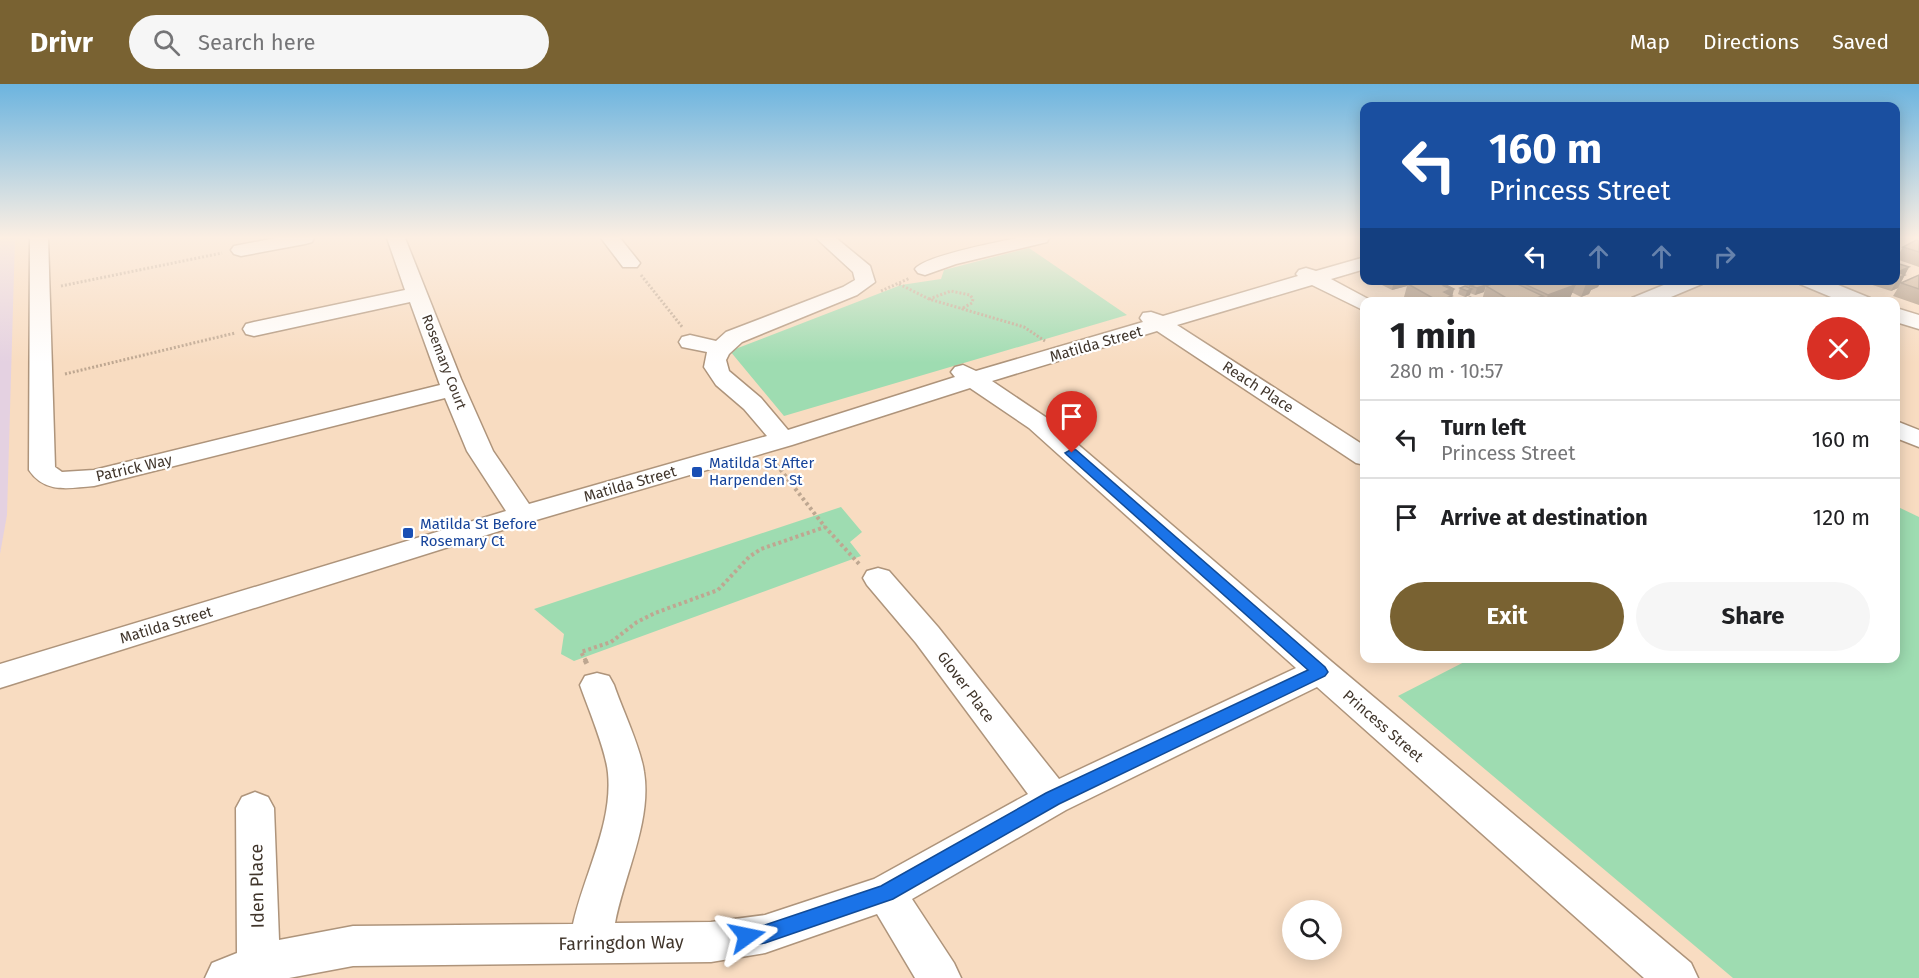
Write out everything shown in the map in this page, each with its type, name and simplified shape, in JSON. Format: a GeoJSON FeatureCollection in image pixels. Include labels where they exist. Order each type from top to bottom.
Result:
{"type":"FeatureCollection","features":[{"type":"Feature","properties":{"kind":"street","name":"Patrick Way"},"geometry":{"type":"LineString","coordinates":[[40,280],[42,470],[56,481],[94,478],[453,388]]}},
{"type":"Feature","properties":{"kind":"street","name":"Rosemary Court"},"geometry":{"type":"LineString","coordinates":[[412,280],[453,388],[480,451],[484,482],[508,513]]}},
{"type":"Feature","properties":{"kind":"street"},"geometry":{"type":"LineString","coordinates":[[768,440],[730,397],[730,388],[717,370],[714,358],[719,348],[734,337],[850,291],[865,282],[865,280]]}},
{"type":"Feature","properties":{"kind":"street","name":"Matilda Street"},"geometry":{"type":"LineString","coordinates":[[0,662],[508,513],[768,440],[979,373],[1296,280]]}},
{"type":"Feature","properties":{"kind":"street"},"geometry":{"type":"LineString","coordinates":[[1316,280],[1360,302]]}},
{"type":"Feature","properties":{"kind":"street"},"geometry":{"type":"LineString","coordinates":[[1652,297],[1682,285]]}},
{"type":"Feature","properties":{"kind":"street"},"geometry":{"type":"LineString","coordinates":[[1820,285],[1850,297]]}},
{"type":"Feature","properties":{"kind":"street"},"geometry":{"type":"LineString","coordinates":[[254,329],[418,294]]}},
{"type":"Feature","properties":{"kind":"street"},"geometry":{"type":"LineString","coordinates":[[1900,315],[1919,322]]}},
{"type":"Feature","properties":{"kind":"street","name":"Reach Place"},"geometry":{"type":"LineString","coordinates":[[1156,321],[1360,454]]}},
{"type":"Feature","properties":{"kind":"street"},"geometry":{"type":"LineString","coordinates":[[690,342],[719,348]]}},
{"type":"Feature","properties":{"kind":"street","name":"Princess Street"},"geometry":{"type":"LineString","coordinates":[[979,373],[1320,672],[1676,978]]}},
{"type":"Feature","properties":{"kind":"street"},"geometry":{"type":"LineString","coordinates":[[1900,431],[1919,440]]}},
{"type":"Feature","properties":{"kind":"street","name":"Matilda Street"},"geometry":{"type":"LineString","coordinates":[[0,676],[508,513]]}},
{"type":"Feature","properties":{"kind":"street","name":"Glover Place"},"geometry":{"type":"LineString","coordinates":[[878,578],[927,635],[1053,799]]}},
{"type":"Feature","properties":{"kind":"street","name":"Farringdon Way"},"geometry":{"type":"LineString","coordinates":[[243,971],[301,953],[353,946],[711,942],[765,934],[886,893],[1053,799],[1320,672]]}},
{"type":"Feature","properties":{"kind":"street"},"geometry":{"type":"LineString","coordinates":[[590,944],[600,894],[624,819],[627,792],[626,770],[597,685]]}},
{"type":"Feature","properties":{"kind":"street","name":"Iden Place"},"geometry":{"type":"LineString","coordinates":[[243,971],[255,808]]}},
{"type":"Feature","properties":{"kind":"street"},"geometry":{"type":"LineString","coordinates":[[886,893],[939,978]]}},
{"type":"Feature","properties":{"kind":"path"},"geometry":{"type":"LineString","coordinates":[[61,286],[92,280]]}},
{"type":"Feature","properties":{"kind":"path"},"geometry":{"type":"LineString","coordinates":[[644,280],[688,333],[690,342]]}},
{"type":"Feature","properties":{"kind":"path"},"geometry":{"type":"LineString","coordinates":[[871,295],[906,280]]}},
{"type":"Feature","properties":{"kind":"path"},"geometry":{"type":"LineString","coordinates":[[899,284],[929,299],[1024,327],[1045,341]]}},
{"type":"Feature","properties":{"kind":"path"},"geometry":{"type":"LineString","coordinates":[[929,299],[951,291],[970,295],[973,299],[972,303],[961,309]]}},
{"type":"Feature","properties":{"kind":"path"},"geometry":{"type":"LineString","coordinates":[[65,374],[254,329]]}},
{"type":"Feature","properties":{"kind":"path"},"geometry":{"type":"LineString","coordinates":[[768,440],[825,527],[855,561],[878,578]]}},
{"type":"Feature","properties":{"kind":"path"},"geometry":{"type":"LineString","coordinates":[[597,685],[581,652],[611,642],[637,622],[655,613],[718,590],[754,553],[825,527]]}},
{"type":"Feature","properties":{"kind":"shaded area"},"geometry":{"type":"Polygon","coordinates":[[[0,280],[14,280],[7,515],[0,554],[0,280]]]}},
{"type":"Feature","properties":{"kind":"green space"},"geometry":{"type":"Polygon","coordinates":[[[936,280],[1075,280],[1127,315],[784,416],[730,351],[901,285],[936,280]]]}},
{"type":"Feature","properties":{"kind":"green space"},"geometry":{"type":"Polygon","coordinates":[[[841,507],[862,532],[850,542],[861,556],[574,661],[561,654],[564,634],[534,609],[841,507]]]}},
{"type":"Feature","properties":{"kind":"green space"},"geometry":{"type":"Polygon","coordinates":[[[1900,508],[1919,517],[1919,978],[1733,978],[1398,696],[1462,663],[1900,663],[1900,508]]]}},
{"type":"Feature","properties":{"kind":"building"},"geometry":{"type":"Polygon","coordinates":[[[1908,280],[1919,280],[1919,289],[1901,283],[1908,280]]]}},
{"type":"Feature","properties":{"kind":"building"},"geometry":{"type":"Polygon","coordinates":[[[1410,285],[1443,285],[1451,289],[1444,292],[1452,296],[1431,297],[1410,285]]]}},
{"type":"Feature","properties":{"kind":"building"},"geometry":{"type":"Polygon","coordinates":[[[1473,285],[1486,285],[1477,288],[1471,286],[1473,285]]]}},
{"type":"Feature","properties":{"kind":"building"},"geometry":{"type":"Polygon","coordinates":[[[1520,285],[1543,296],[1505,297],[1486,286],[1520,285]]]}},
{"type":"Feature","properties":{"kind":"building"},"geometry":{"type":"Polygon","coordinates":[[[1527,285],[1575,285],[1548,295],[1527,285]]]}},
{"type":"Feature","properties":{"kind":"building"},"geometry":{"type":"Polygon","coordinates":[[[1465,286],[1472,289],[1467,291],[1460,288],[1465,286]]]}},
{"type":"Feature","properties":{"kind":"place","name":"Matilda St After Harpenden St"},"geometry":{"type":"Point","coordinates":[697,472]}},
{"type":"Feature","properties":{"kind":"place","name":"Matilda St Before Rosemary Ct"},"geometry":{"type":"Point","coordinates":[408,533]}},
{"type":"Feature","properties":{"kind":"route"},"geometry":{"type":"LineString","coordinates":[[747,936],[765,934],[886,893],[1053,799],[1320,672],[1072,453]]}}]}
